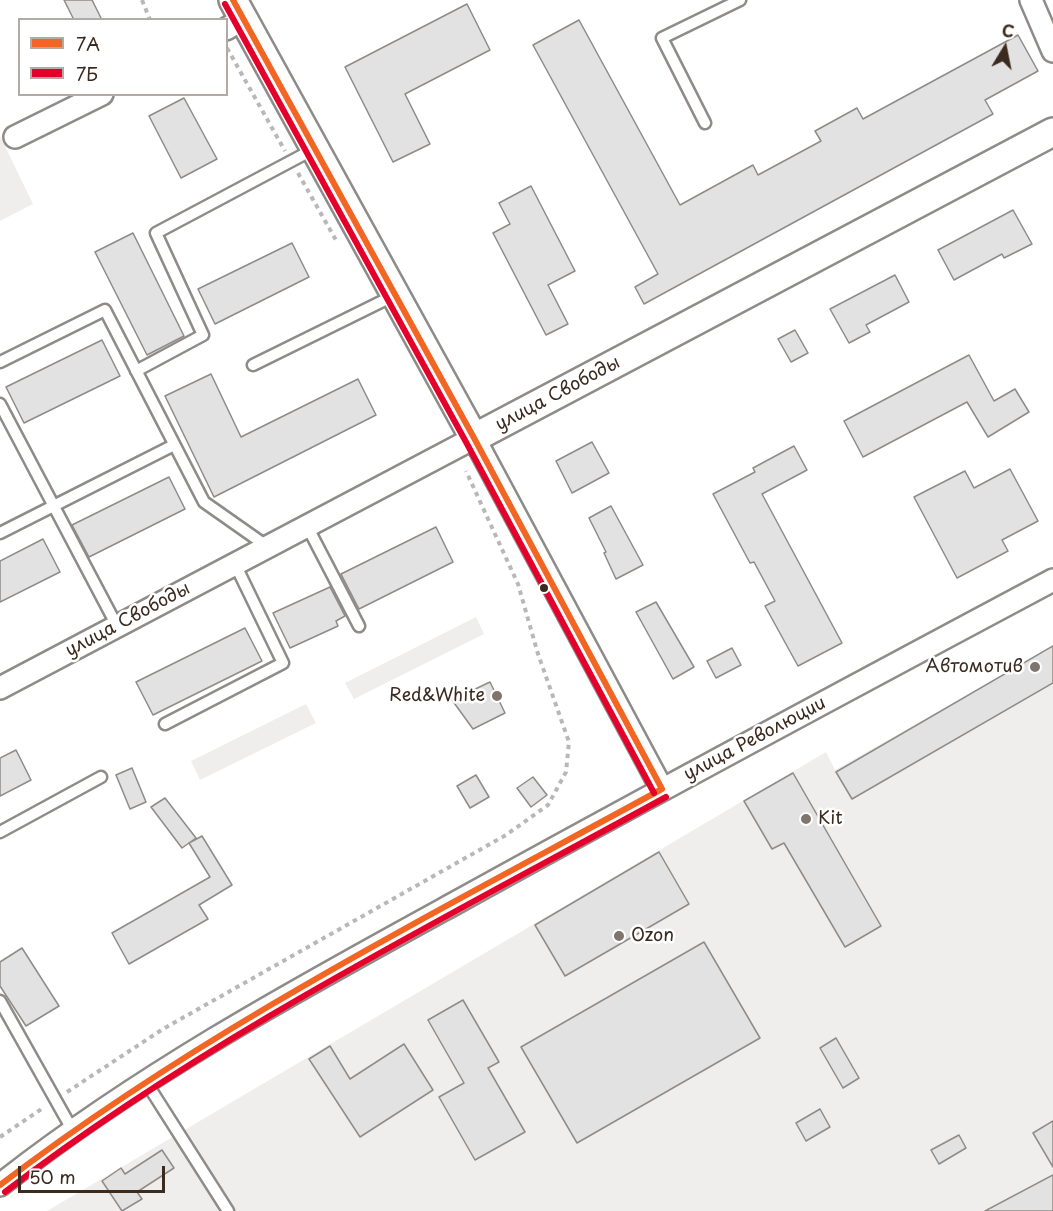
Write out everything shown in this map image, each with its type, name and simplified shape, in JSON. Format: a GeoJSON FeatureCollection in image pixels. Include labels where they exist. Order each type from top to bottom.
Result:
{"type":"FeatureCollection","features":[{"type":"Feature","properties":{"kind":"street"},"geometry":{"type":"LineString","coordinates":[[1031,0],[1053,51]]}},
{"type":"Feature","properties":{"kind":"street"},"geometry":{"type":"LineString","coordinates":[[234,16],[315,149],[395,295],[465,443],[662,789]]}},
{"type":"Feature","properties":{"kind":"street"},"geometry":{"type":"LineString","coordinates":[[15,137],[98,96]]}},
{"type":"Feature","properties":{"kind":"street","name":"улица Свободы"},"geometry":{"type":"LineString","coordinates":[[0,688],[1053,132]]}},
{"type":"Feature","properties":{"kind":"street","name":"улица Революции"},"geometry":{"type":"LineString","coordinates":[[0,1185],[73,1131],[146,1082],[316,980],[662,789],[1053,580]]}},
{"type":"Feature","properties":{"kind":"lane"},"geometry":{"type":"LineString","coordinates":[[705,123],[662,38],[740,0]]}},
{"type":"Feature","properties":{"kind":"lane"},"geometry":{"type":"LineString","coordinates":[[136,371],[202,334],[156,233],[315,149]]}},
{"type":"Feature","properties":{"kind":"lane"},"geometry":{"type":"LineString","coordinates":[[253,365],[395,295]]}},
{"type":"Feature","properties":{"kind":"lane"},"geometry":{"type":"LineString","coordinates":[[0,362],[105,310],[204,502],[268,546]]}},
{"type":"Feature","properties":{"kind":"lane"},"geometry":{"type":"LineString","coordinates":[[0,404],[117,626]]}},
{"type":"Feature","properties":{"kind":"lane"},"geometry":{"type":"LineString","coordinates":[[0,533],[174,445]]}},
{"type":"Feature","properties":{"kind":"lane"},"geometry":{"type":"LineString","coordinates":[[307,526],[359,626]]}},
{"type":"Feature","properties":{"kind":"lane"},"geometry":{"type":"LineString","coordinates":[[165,724],[283,663],[235,564]]}},
{"type":"Feature","properties":{"kind":"lane"},"geometry":{"type":"LineString","coordinates":[[0,832],[101,777]]}},
{"type":"Feature","properties":{"kind":"lane"},"geometry":{"type":"LineString","coordinates":[[0,1001],[73,1131]]}},
{"type":"Feature","properties":{"kind":"lane"},"geometry":{"type":"LineString","coordinates":[[146,1082],[228,1211]]}},
{"type":"Feature","properties":{"kind":"path"},"geometry":{"type":"LineString","coordinates":[[142,0],[149,18]]}},
{"type":"Feature","properties":{"kind":"path"},"geometry":{"type":"LineString","coordinates":[[228,51],[340,246]]}},
{"type":"Feature","properties":{"kind":"path"},"geometry":{"type":"LineString","coordinates":[[0,1137],[163,1029],[506,835],[548,805],[566,772],[569,742],[538,654],[518,584],[465,443]]}},
{"type":"Feature","properties":{"kind":"shaded area"},"geometry":{"type":"Polygon","coordinates":[[[0,136],[33,204],[0,221],[0,136]]]}},
{"type":"Feature","properties":{"kind":"shaded area"},"geometry":{"type":"Polygon","coordinates":[[[476,617],[484,634],[354,699],[345,683],[476,617]]]}},
{"type":"Feature","properties":{"kind":"shaded area"},"geometry":{"type":"Polygon","coordinates":[[[1053,646],[1053,1211],[47,1211],[826,752],[835,770],[1053,646]]]}},
{"type":"Feature","properties":{"kind":"shaded area"},"geometry":{"type":"Polygon","coordinates":[[[306,704],[316,723],[200,780],[191,761],[306,704]]]}},
{"type":"Feature","properties":{"kind":"building"},"geometry":{"type":"Polygon","coordinates":[[[64,0],[92,0],[101,18],[73,18],[64,0]]]}},
{"type":"Feature","properties":{"kind":"building"},"geometry":{"type":"Polygon","coordinates":[[[467,4],[490,50],[405,94],[430,144],[393,162],[345,67],[467,4]]]}},
{"type":"Feature","properties":{"kind":"building"},"geometry":{"type":"Polygon","coordinates":[[[579,20],[680,205],[753,165],[758,175],[821,141],[815,131],[857,108],[863,119],[1018,35],[1038,71],[985,100],[993,114],[644,304],[635,287],[658,274],[533,45],[579,20]]]}},
{"type":"Feature","properties":{"kind":"building"},"geometry":{"type":"Polygon","coordinates":[[[184,98],[217,159],[181,178],[149,116],[184,98]]]}},
{"type":"Feature","properties":{"kind":"building"},"geometry":{"type":"Polygon","coordinates":[[[531,186],[575,271],[548,285],[568,324],[546,335],[493,233],[510,224],[499,203],[531,186]]]}},
{"type":"Feature","properties":{"kind":"building"},"geometry":{"type":"Polygon","coordinates":[[[1013,210],[1032,244],[1004,258],[1002,254],[954,280],[938,250],[1013,210]]]}},
{"type":"Feature","properties":{"kind":"building"},"geometry":{"type":"Polygon","coordinates":[[[133,233],[184,336],[147,355],[95,252],[133,233]]]}},
{"type":"Feature","properties":{"kind":"building"},"geometry":{"type":"Polygon","coordinates":[[[292,243],[309,277],[215,324],[198,289],[292,243]]]}},
{"type":"Feature","properties":{"kind":"building"},"geometry":{"type":"Polygon","coordinates":[[[895,275],[909,302],[866,325],[870,332],[849,343],[830,309],[895,275]]]}},
{"type":"Feature","properties":{"kind":"building"},"geometry":{"type":"Polygon","coordinates":[[[795,330],[808,353],[791,362],[778,339],[795,330]]]}},
{"type":"Feature","properties":{"kind":"building"},"geometry":{"type":"Polygon","coordinates":[[[102,340],[120,376],[24,423],[6,387],[102,340]]]}},
{"type":"Feature","properties":{"kind":"building"},"geometry":{"type":"Polygon","coordinates":[[[969,355],[994,401],[1015,389],[1029,412],[988,437],[967,402],[863,457],[844,421],[969,355]]]}},
{"type":"Feature","properties":{"kind":"building"},"geometry":{"type":"Polygon","coordinates":[[[211,374],[241,437],[358,379],[376,415],[214,497],[165,396],[211,374]]]}},
{"type":"Feature","properties":{"kind":"building"},"geometry":{"type":"Polygon","coordinates":[[[592,442],[609,473],[572,493],[556,461],[592,442]]]}},
{"type":"Feature","properties":{"kind":"building"},"geometry":{"type":"Polygon","coordinates":[[[794,446],[807,470],[762,494],[842,643],[798,666],[765,606],[775,601],[754,562],[750,563],[713,494],[755,472],[753,468],[794,446]]]}},
{"type":"Feature","properties":{"kind":"building"},"geometry":{"type":"Polygon","coordinates":[[[1010,469],[1038,521],[1002,540],[1008,551],[957,578],[914,497],[965,471],[974,488],[1010,469]]]}},
{"type":"Feature","properties":{"kind":"building"},"geometry":{"type":"Polygon","coordinates":[[[169,477],[185,509],[89,557],[72,525],[169,477]]]}},
{"type":"Feature","properties":{"kind":"building"},"geometry":{"type":"Polygon","coordinates":[[[611,506],[643,565],[616,579],[589,518],[611,506]]]}},
{"type":"Feature","properties":{"kind":"building"},"geometry":{"type":"Polygon","coordinates":[[[436,527],[453,562],[359,609],[341,574],[436,527]]]}},
{"type":"Feature","properties":{"kind":"building"},"geometry":{"type":"Polygon","coordinates":[[[43,539],[60,572],[0,602],[0,561],[43,539]]]}},
{"type":"Feature","properties":{"kind":"building"},"geometry":{"type":"Polygon","coordinates":[[[330,587],[345,616],[336,621],[338,626],[290,648],[273,613],[330,587]]]}},
{"type":"Feature","properties":{"kind":"building"},"geometry":{"type":"Polygon","coordinates":[[[656,602],[694,667],[673,679],[636,612],[656,602]]]}},
{"type":"Feature","properties":{"kind":"building"},"geometry":{"type":"Polygon","coordinates":[[[245,628],[262,661],[153,715],[136,682],[245,628]]]}},
{"type":"Feature","properties":{"kind":"building"},"geometry":{"type":"Polygon","coordinates":[[[1053,646],[1053,683],[852,799],[836,772],[1053,646]]]}},
{"type":"Feature","properties":{"kind":"building"},"geometry":{"type":"Polygon","coordinates":[[[732,648],[741,665],[716,678],[707,661],[732,648]]]}},
{"type":"Feature","properties":{"kind":"building"},"geometry":{"type":"Polygon","coordinates":[[[490,682],[505,713],[473,729],[452,700],[490,682]]]}},
{"type":"Feature","properties":{"kind":"building"},"geometry":{"type":"Polygon","coordinates":[[[16,750],[31,780],[0,796],[0,758],[16,750]]]}},
{"type":"Feature","properties":{"kind":"building"},"geometry":{"type":"Polygon","coordinates":[[[132,768],[146,802],[130,809],[116,775],[132,768]]]}},
{"type":"Feature","properties":{"kind":"building"},"geometry":{"type":"Polygon","coordinates":[[[793,773],[881,926],[845,947],[784,843],[772,849],[744,801],[793,773]]]}},
{"type":"Feature","properties":{"kind":"building"},"geometry":{"type":"Polygon","coordinates":[[[476,775],[489,797],[470,808],[457,786],[476,775]]]}},
{"type":"Feature","properties":{"kind":"building"},"geometry":{"type":"Polygon","coordinates":[[[533,777],[547,795],[531,807],[517,788],[533,777]]]}},
{"type":"Feature","properties":{"kind":"building"},"geometry":{"type":"Polygon","coordinates":[[[165,798],[196,838],[182,848],[151,807],[165,798]]]}},
{"type":"Feature","properties":{"kind":"building"},"geometry":{"type":"Polygon","coordinates":[[[202,836],[232,885],[199,905],[208,919],[129,964],[112,933],[210,877],[189,843],[202,836]]]}},
{"type":"Feature","properties":{"kind":"building"},"geometry":{"type":"Polygon","coordinates":[[[659,852],[689,904],[565,976],[535,925],[659,852]]]}},
{"type":"Feature","properties":{"kind":"building"},"geometry":{"type":"Polygon","coordinates":[[[704,942],[760,1038],[577,1143],[521,1047],[704,942]]]}},
{"type":"Feature","properties":{"kind":"building"},"geometry":{"type":"Polygon","coordinates":[[[22,948],[59,1006],[26,1026],[0,986],[0,962],[22,948]]]}},
{"type":"Feature","properties":{"kind":"building"},"geometry":{"type":"Polygon","coordinates":[[[463,1000],[499,1062],[488,1068],[525,1132],[475,1160],[439,1097],[464,1083],[428,1020],[463,1000]]]}},
{"type":"Feature","properties":{"kind":"building"},"geometry":{"type":"Polygon","coordinates":[[[836,1038],[859,1078],[843,1088],[820,1048],[836,1038]]]}},
{"type":"Feature","properties":{"kind":"building"},"geometry":{"type":"Polygon","coordinates":[[[404,1044],[433,1090],[360,1137],[309,1059],[330,1046],[350,1079],[404,1044]]]}},
{"type":"Feature","properties":{"kind":"building"},"geometry":{"type":"Polygon","coordinates":[[[820,1109],[830,1127],[806,1141],[796,1123],[820,1109]]]}},
{"type":"Feature","properties":{"kind":"building"},"geometry":{"type":"Polygon","coordinates":[[[1053,1121],[1053,1167],[1033,1133],[1053,1121]]]}},
{"type":"Feature","properties":{"kind":"building"},"geometry":{"type":"Polygon","coordinates":[[[959,1135],[966,1148],[939,1164],[931,1150],[959,1135]]]}},
{"type":"Feature","properties":{"kind":"building"},"geometry":{"type":"Polygon","coordinates":[[[162,1150],[174,1168],[137,1192],[142,1199],[122,1211],[102,1181],[121,1168],[125,1174],[162,1150]]]}},
{"type":"Feature","properties":{"kind":"building"},"geometry":{"type":"Polygon","coordinates":[[[1053,1175],[1053,1211],[985,1211],[1053,1175]]]}},
{"type":"Feature","properties":{"kind":"transit line","name":"7А"},"geometry":{"type":"LineString","coordinates":[[233,0],[474,438],[662,789]]}},
{"type":"Feature","properties":{"kind":"transit line","name":"7Б"},"geometry":{"type":"LineString","coordinates":[[225,4],[466,442],[654,793]]}},
{"type":"Feature","properties":{"kind":"transit line","name":"7А"},"geometry":{"type":"LineString","coordinates":[[0,1185],[78,1128],[240,1024],[407,927],[662,789]]}},
{"type":"Feature","properties":{"kind":"transit line","name":"7Б"},"geometry":{"type":"LineString","coordinates":[[5,1192],[83,1135],[245,1031],[412,935],[666,797]]}},
{"type":"Feature","properties":{"kind":"place","name":"Автомотив"},"geometry":{"type":"Point","coordinates":[1035,667]}},
{"type":"Feature","properties":{"kind":"place","name":"Red&White"},"geometry":{"type":"Point","coordinates":[497,696]}},
{"type":"Feature","properties":{"kind":"place","name":"Kit"},"geometry":{"type":"Point","coordinates":[806,819]}},
{"type":"Feature","properties":{"kind":"place","name":"Ozon"},"geometry":{"type":"Point","coordinates":[619,936]}}]}
